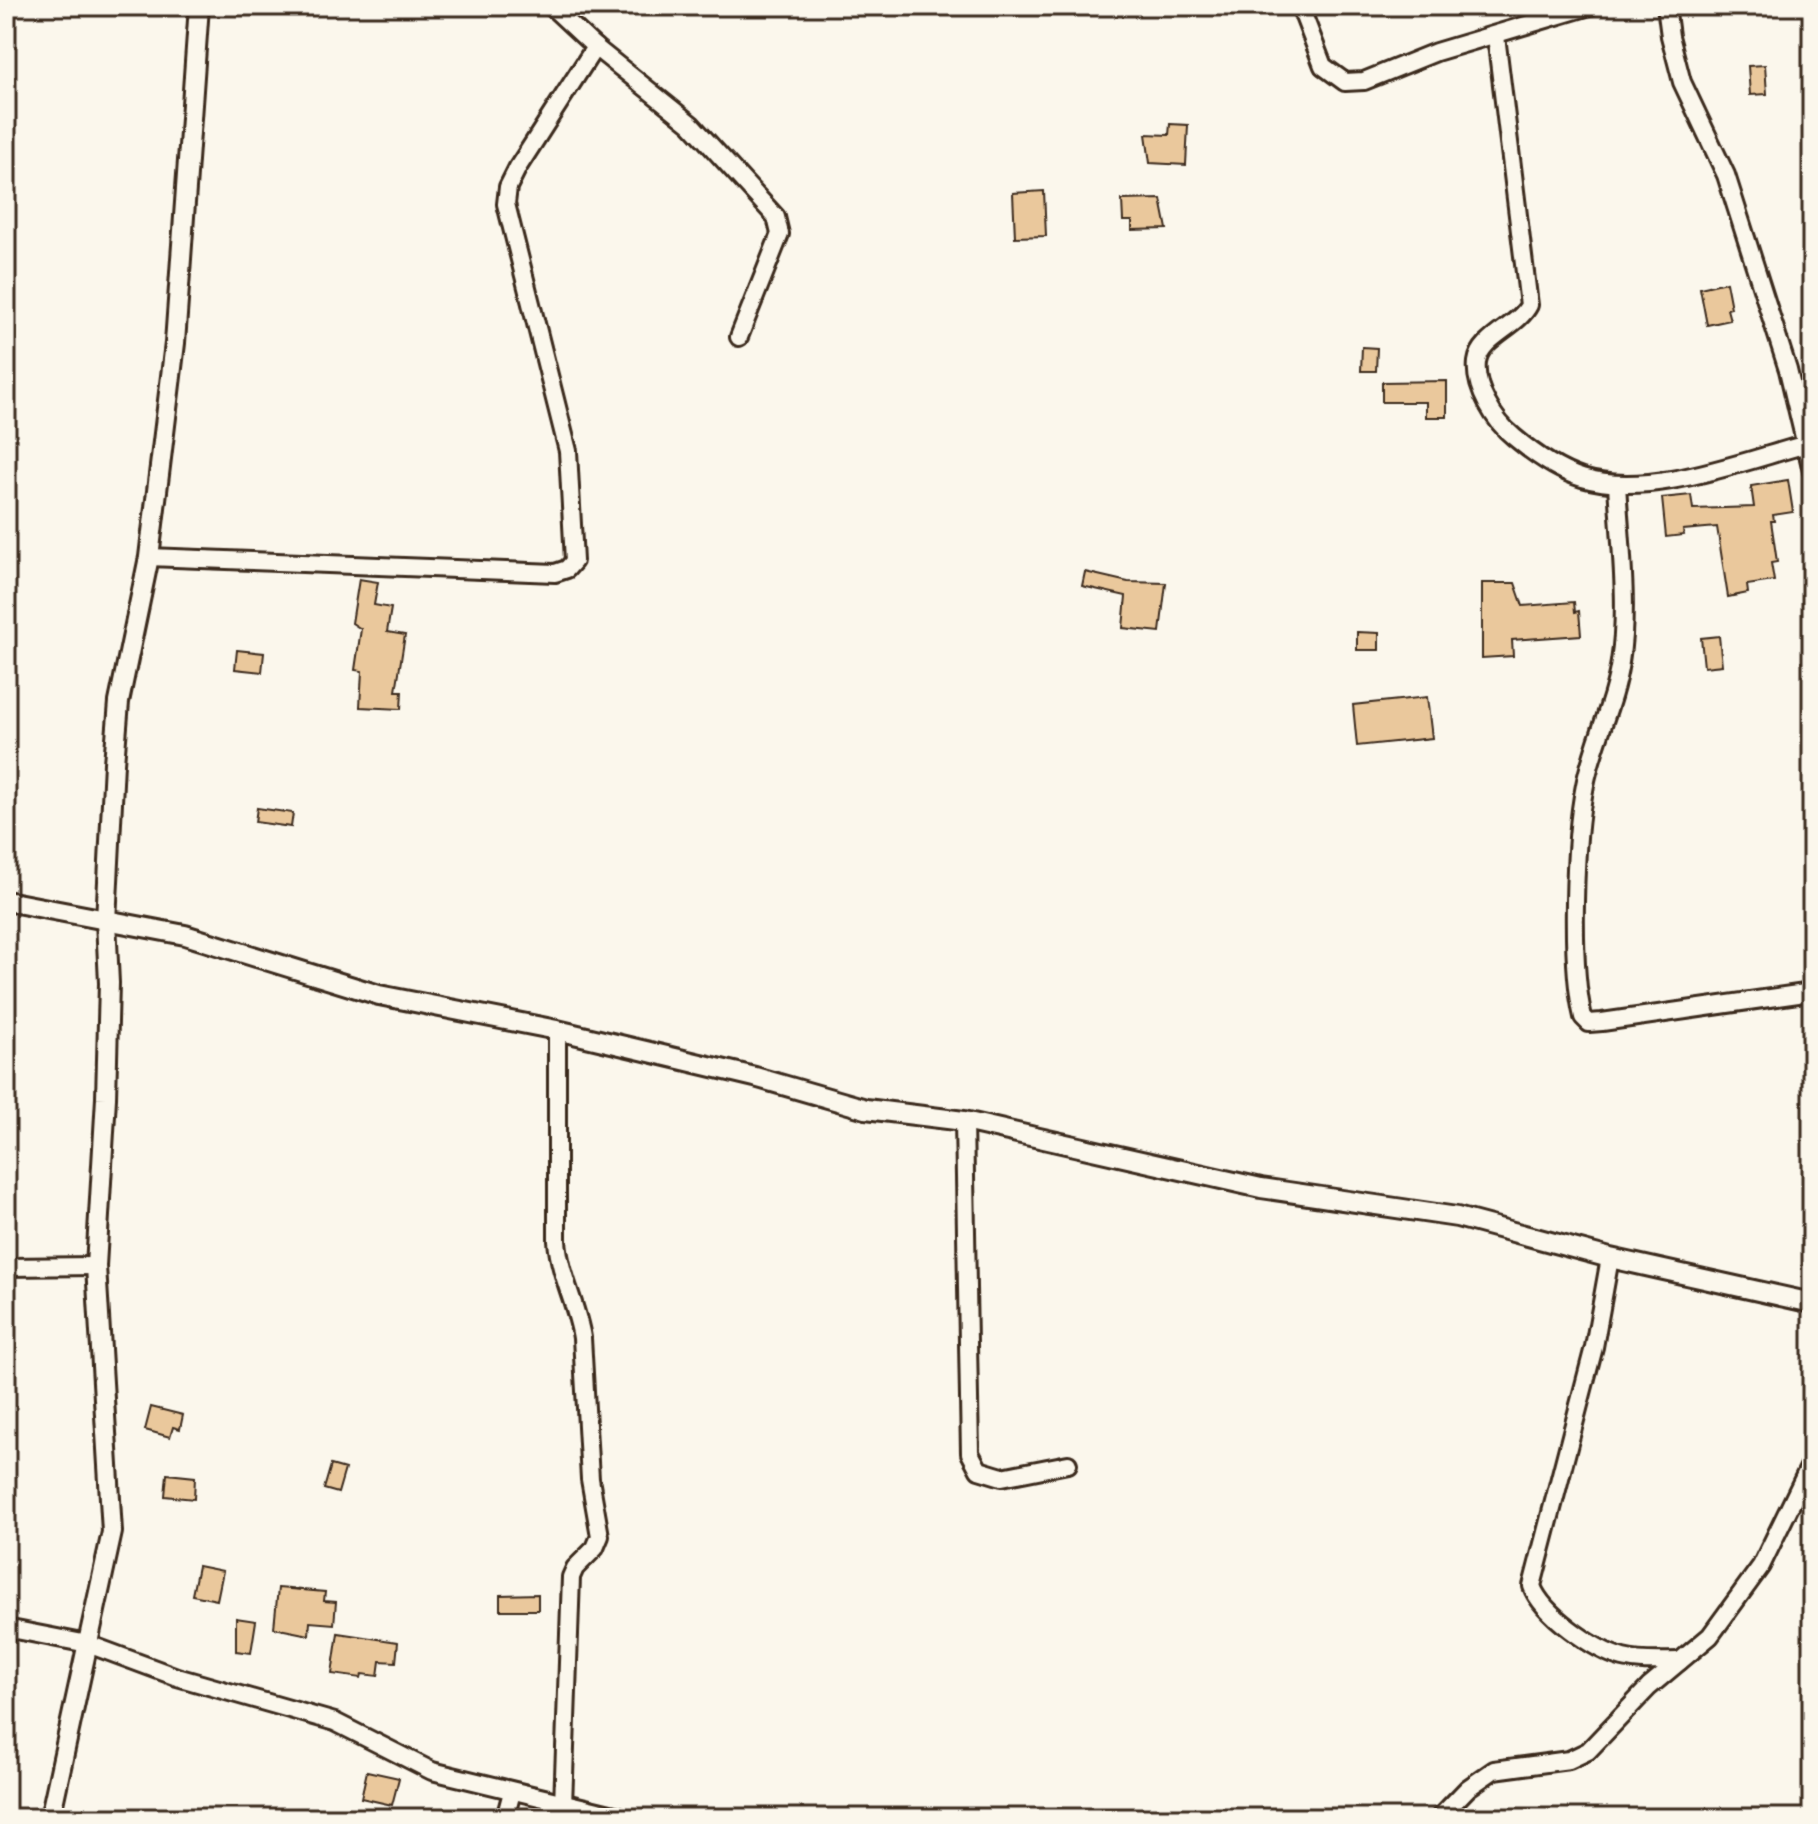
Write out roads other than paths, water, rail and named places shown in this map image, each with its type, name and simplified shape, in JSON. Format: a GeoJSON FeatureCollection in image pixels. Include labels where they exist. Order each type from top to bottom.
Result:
{"type":"FeatureCollection","features":[{"type":"Feature","properties":{"kind":"street"},"geometry":{"type":"LineString","coordinates":[[50,1818],[112,1532],[96,1266],[106,1098],[109,983],[106,921],[119,702],[149,557],[178,314],[199,6]]}},
{"type":"Feature","properties":{"kind":"street"},"geometry":{"type":"LineString","coordinates":[[551,6],[595,47],[691,124],[780,225],[780,234],[739,337]]}},
{"type":"Feature","properties":{"kind":"street"},"geometry":{"type":"LineString","coordinates":[[1300,6],[1323,66],[1345,82],[1364,81],[1436,52],[1590,6]]}},
{"type":"Feature","properties":{"kind":"street"},"geometry":{"type":"LineString","coordinates":[[1666,6],[1682,82],[1726,175],[1788,370],[1803,445],[1812,471]]}},
{"type":"Feature","properties":{"kind":"street"},"geometry":{"type":"LineString","coordinates":[[1496,36],[1529,305],[1520,318],[1483,348],[1477,362],[1486,399],[1501,427],[1535,454],[1580,478],[1617,484],[1688,476],[1803,445]]}},
{"type":"Feature","properties":{"kind":"street"},"geometry":{"type":"LineString","coordinates":[[149,557],[555,573],[567,569],[574,561],[568,451],[506,204],[508,187],[518,167],[595,47]]}},
{"type":"Feature","properties":{"kind":"street"},"geometry":{"type":"LineString","coordinates":[[1617,484],[1622,586],[1621,660],[1585,784],[1576,915],[1583,1017],[1589,1023],[1602,1022],[1812,992]]}},
{"type":"Feature","properties":{"kind":"street"},"geometry":{"type":"LineString","coordinates":[[6,901],[185,935],[379,995],[557,1030],[755,1077],[866,1109],[964,1121],[1261,1188],[1457,1217],[1610,1258],[1812,1303]]}},
{"type":"Feature","properties":{"kind":"street"},"geometry":{"type":"LineString","coordinates":[[557,1030],[559,1268],[579,1318],[590,1479],[600,1536],[595,1548],[575,1568],[571,1577],[563,1805]]}},
{"type":"Feature","properties":{"kind":"street"},"geometry":{"type":"LineString","coordinates":[[964,1121],[970,1453],[979,1470],[1002,1477],[1068,1464]]}},
{"type":"Feature","properties":{"kind":"street"},"geometry":{"type":"LineString","coordinates":[[1610,1258],[1594,1347],[1532,1586],[1538,1602],[1548,1613],[1620,1657],[1680,1661]]}},
{"type":"Feature","properties":{"kind":"street"},"geometry":{"type":"LineString","coordinates":[[6,1267],[96,1266]]}},
{"type":"Feature","properties":{"kind":"street"},"geometry":{"type":"LineString","coordinates":[[1439,1818],[1468,1788],[1494,1770],[1569,1760],[1588,1751],[1649,1687],[1710,1636],[1761,1566],[1812,1461]]}},
{"type":"Feature","properties":{"kind":"street"},"geometry":{"type":"LineString","coordinates":[[6,1628],[88,1644],[177,1677],[335,1722],[432,1771],[627,1818]]}},
{"type":"Feature","properties":{"kind":"street"},"geometry":{"type":"LineString","coordinates":[[505,1818],[512,1792]]}}]}
